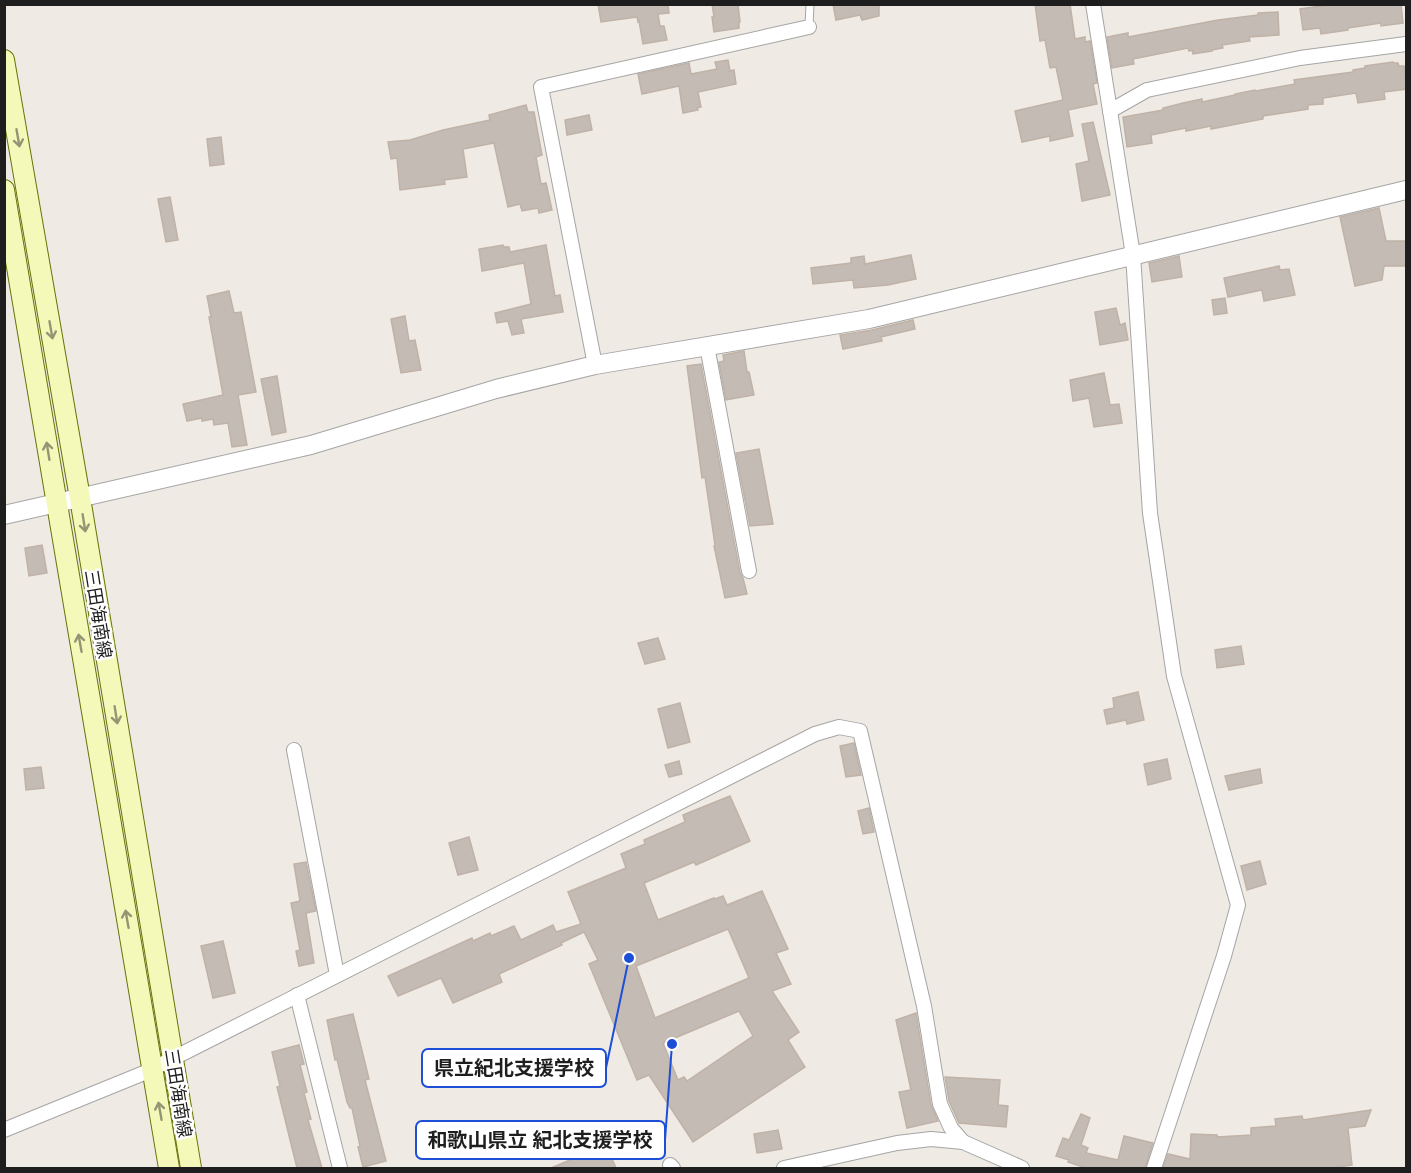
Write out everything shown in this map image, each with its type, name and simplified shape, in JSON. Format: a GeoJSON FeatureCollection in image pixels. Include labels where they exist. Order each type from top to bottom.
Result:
{"type":"FeatureCollection","features":[{"type":"Feature","properties":{"kind":"main road","name":"三田海南線"},"geometry":{"type":"LineString","coordinates":[[4,60],[80,498],[191,1168]]}},
{"type":"Feature","properties":{"kind":"main road","name":"三田海南線"},"geometry":{"type":"LineString","coordinates":[[4,190],[169,1168]]}},
{"type":"Feature","properties":{"kind":"street"},"geometry":{"type":"LineString","coordinates":[[1093,4],[1133,255],[1150,513],[1174,676],[1238,905],[1224,956],[1154,1168]]}},
{"type":"Feature","properties":{"kind":"street"},"geometry":{"type":"LineString","coordinates":[[595,365],[542,87],[809,27]]}},
{"type":"Feature","properties":{"kind":"street"},"geometry":{"type":"LineString","coordinates":[[1110,111],[1147,90],[1300,58],[1407,44]]}},
{"type":"Feature","properties":{"kind":"street"},"geometry":{"type":"LineString","coordinates":[[4,514],[311,445],[496,389],[595,365],[869,319],[1407,190]]}},
{"type":"Feature","properties":{"kind":"street"},"geometry":{"type":"LineString","coordinates":[[707,346],[749,571]]}},
{"type":"Feature","properties":{"kind":"street"},"geometry":{"type":"LineString","coordinates":[[4,1130],[153,1069],[815,734],[839,727],[860,731],[924,1006],[940,1104],[951,1128],[963,1142]]}},
{"type":"Feature","properties":{"kind":"street"},"geometry":{"type":"LineString","coordinates":[[294,750],[337,975]]}},
{"type":"Feature","properties":{"kind":"street"},"geometry":{"type":"LineString","coordinates":[[297,995],[340,1168]]}},
{"type":"Feature","properties":{"kind":"street"},"geometry":{"type":"LineString","coordinates":[[784,1168],[897,1143],[931,1139],[963,1142],[1022,1168]]}},
{"type":"Feature","properties":{"kind":"lane"},"geometry":{"type":"LineString","coordinates":[[809,27],[810,4]]}},
{"type":"Feature","properties":{"kind":"building"},"geometry":{"type":"Polygon","coordinates":[[[598,4],[668,4],[669,13],[658,14],[660,26],[664,26],[667,40],[643,44],[637,17],[601,22],[598,4]]]}},
{"type":"Feature","properties":{"kind":"building"},"geometry":{"type":"Polygon","coordinates":[[[712,4],[738,4],[739,28],[714,32],[712,4]]]}},
{"type":"Feature","properties":{"kind":"building"},"geometry":{"type":"Polygon","coordinates":[[[833,4],[879,4],[879,16],[862,20],[860,15],[836,20],[833,4]]]}},
{"type":"Feature","properties":{"kind":"building"},"geometry":{"type":"Polygon","coordinates":[[[1035,4],[1070,4],[1075,39],[1085,37],[1085,42],[1090,41],[1097,83],[1093,84],[1097,104],[1068,110],[1073,136],[1050,141],[1050,136],[1022,142],[1015,111],[1063,100],[1056,67],[1050,68],[1045,40],[1040,41],[1035,4]]]}},
{"type":"Feature","properties":{"kind":"building"},"geometry":{"type":"Polygon","coordinates":[[[1335,4],[1401,4],[1403,23],[1381,26],[1381,23],[1321,34],[1320,28],[1303,30],[1300,9],[1335,4]]]}},
{"type":"Feature","properties":{"kind":"building"},"geometry":{"type":"Polygon","coordinates":[[[1278,12],[1279,35],[1249,37],[1250,41],[1222,45],[1223,48],[1193,54],[1188,48],[1133,59],[1134,64],[1112,68],[1107,37],[1128,33],[1128,37],[1258,15],[1258,13],[1278,12]]]}},
{"type":"Feature","properties":{"kind":"building"},"geometry":{"type":"Polygon","coordinates":[[[728,60],[730,71],[734,70],[736,84],[698,92],[701,107],[697,108],[698,110],[683,113],[679,86],[642,94],[638,74],[689,63],[691,74],[717,69],[715,62],[728,60]]]}},
{"type":"Feature","properties":{"kind":"building"},"geometry":{"type":"Polygon","coordinates":[[[1393,62],[1404,66],[1407,89],[1384,92],[1385,99],[1358,103],[1356,93],[1323,98],[1323,104],[1308,105],[1308,109],[1263,116],[1263,119],[1211,129],[1211,126],[1186,131],[1186,128],[1151,135],[1152,143],[1127,147],[1123,117],[1163,110],[1163,108],[1202,99],[1202,102],[1295,84],[1294,80],[1353,72],[1365,66],[1393,62]]]}},
{"type":"Feature","properties":{"kind":"building"},"geometry":{"type":"Polygon","coordinates":[[[526,105],[528,112],[534,112],[542,155],[536,157],[541,184],[546,183],[552,210],[539,213],[538,208],[522,211],[520,204],[508,207],[494,143],[463,149],[467,177],[444,180],[445,184],[400,190],[397,158],[391,159],[388,142],[410,140],[490,120],[489,115],[526,105]]]}},
{"type":"Feature","properties":{"kind":"building"},"geometry":{"type":"Polygon","coordinates":[[[589,115],[592,130],[567,135],[565,120],[589,115]]]}},
{"type":"Feature","properties":{"kind":"building"},"geometry":{"type":"Polygon","coordinates":[[[1093,122],[1110,195],[1082,201],[1076,164],[1089,161],[1082,124],[1093,122]]]}},
{"type":"Feature","properties":{"kind":"building"},"geometry":{"type":"Polygon","coordinates":[[[221,137],[224,164],[210,166],[207,139],[221,137]]]}},
{"type":"Feature","properties":{"kind":"building"},"geometry":{"type":"Polygon","coordinates":[[[170,197],[178,240],[166,242],[158,199],[170,197]]]}},
{"type":"Feature","properties":{"kind":"building"},"geometry":{"type":"Polygon","coordinates":[[[1379,208],[1386,241],[1407,241],[1407,266],[1384,266],[1382,280],[1355,286],[1340,217],[1379,208]]]}},
{"type":"Feature","properties":{"kind":"building"},"geometry":{"type":"Polygon","coordinates":[[[503,245],[509,247],[510,252],[546,245],[555,296],[560,295],[563,312],[521,319],[524,333],[512,335],[508,321],[497,323],[495,313],[531,304],[524,263],[482,271],[479,249],[503,245]]]}},
{"type":"Feature","properties":{"kind":"building"},"geometry":{"type":"Polygon","coordinates":[[[911,255],[916,279],[888,285],[854,288],[853,280],[813,284],[811,268],[851,263],[851,258],[864,256],[865,264],[911,255]]]}},
{"type":"Feature","properties":{"kind":"building"},"geometry":{"type":"Polygon","coordinates":[[[1179,256],[1182,277],[1152,282],[1149,263],[1179,256]]]}},
{"type":"Feature","properties":{"kind":"building"},"geometry":{"type":"Polygon","coordinates":[[[1279,266],[1280,270],[1289,269],[1295,295],[1264,301],[1262,290],[1228,297],[1224,278],[1279,266]]]}},
{"type":"Feature","properties":{"kind":"building"},"geometry":{"type":"Polygon","coordinates":[[[229,291],[234,313],[241,312],[256,392],[238,395],[247,445],[232,447],[228,423],[214,425],[213,419],[202,421],[202,418],[187,421],[183,404],[223,395],[207,296],[229,291]]]}},
{"type":"Feature","properties":{"kind":"building"},"geometry":{"type":"Polygon","coordinates":[[[1225,298],[1227,313],[1214,315],[1212,300],[1225,298]]]}},
{"type":"Feature","properties":{"kind":"building"},"geometry":{"type":"Polygon","coordinates":[[[1116,308],[1120,325],[1125,323],[1128,340],[1100,345],[1095,312],[1116,308]]]}},
{"type":"Feature","properties":{"kind":"building"},"geometry":{"type":"Polygon","coordinates":[[[405,316],[409,341],[415,340],[421,370],[401,373],[391,319],[405,316]]]}},
{"type":"Feature","properties":{"kind":"building"},"geometry":{"type":"Polygon","coordinates":[[[913,320],[915,329],[881,337],[882,341],[843,349],[840,335],[913,320]]]}},
{"type":"Feature","properties":{"kind":"building"},"geometry":{"type":"Polygon","coordinates":[[[744,351],[754,395],[726,400],[719,362],[724,361],[723,355],[744,351]]]}},
{"type":"Feature","properties":{"kind":"building"},"geometry":{"type":"Polygon","coordinates":[[[701,364],[740,573],[747,594],[725,598],[714,546],[705,477],[702,478],[687,366],[701,364]]]}},
{"type":"Feature","properties":{"kind":"building"},"geometry":{"type":"Polygon","coordinates":[[[1104,373],[1110,405],[1119,404],[1122,423],[1094,427],[1089,398],[1073,401],[1070,380],[1104,373]]]}},
{"type":"Feature","properties":{"kind":"building"},"geometry":{"type":"Polygon","coordinates":[[[277,376],[286,432],[272,435],[261,379],[277,376]]]}},
{"type":"Feature","properties":{"kind":"building"},"geometry":{"type":"Polygon","coordinates":[[[759,449],[773,524],[750,526],[736,453],[759,449]]]}},
{"type":"Feature","properties":{"kind":"building"},"geometry":{"type":"Polygon","coordinates":[[[42,545],[47,573],[29,576],[25,548],[42,545]]]}},
{"type":"Feature","properties":{"kind":"building"},"geometry":{"type":"Polygon","coordinates":[[[658,638],[665,659],[645,664],[638,643],[658,638]]]}},
{"type":"Feature","properties":{"kind":"building"},"geometry":{"type":"Polygon","coordinates":[[[1241,646],[1244,664],[1217,668],[1215,650],[1241,646]]]}},
{"type":"Feature","properties":{"kind":"building"},"geometry":{"type":"Polygon","coordinates":[[[1138,692],[1144,720],[1127,724],[1126,720],[1107,724],[1104,710],[1114,708],[1113,698],[1138,692]]]}},
{"type":"Feature","properties":{"kind":"building"},"geometry":{"type":"Polygon","coordinates":[[[680,703],[690,742],[668,748],[658,709],[680,703]]]}},
{"type":"Feature","properties":{"kind":"building"},"geometry":{"type":"Polygon","coordinates":[[[854,743],[861,775],[846,777],[840,746],[854,743]]]}},
{"type":"Feature","properties":{"kind":"building"},"geometry":{"type":"Polygon","coordinates":[[[1167,759],[1171,779],[1148,785],[1144,764],[1167,759]]]}},
{"type":"Feature","properties":{"kind":"building"},"geometry":{"type":"Polygon","coordinates":[[[679,761],[682,774],[669,777],[665,765],[679,761]]]}},
{"type":"Feature","properties":{"kind":"building"},"geometry":{"type":"Polygon","coordinates":[[[41,767],[44,788],[26,790],[24,769],[41,767]]]}},
{"type":"Feature","properties":{"kind":"building"},"geometry":{"type":"Polygon","coordinates":[[[1260,769],[1262,783],[1229,790],[1225,776],[1260,769]]]}},
{"type":"Feature","properties":{"kind":"building"},"geometry":{"type":"Polygon","coordinates":[[[730,796],[750,841],[696,865],[694,862],[644,883],[658,920],[714,898],[723,896],[727,905],[762,891],[788,949],[776,953],[791,984],[772,991],[799,1032],[788,1040],[805,1067],[693,1142],[649,1075],[637,1080],[589,964],[598,960],[584,932],[561,943],[562,945],[499,974],[502,982],[453,1003],[441,978],[398,996],[388,976],[472,938],[473,941],[490,933],[491,936],[514,926],[521,940],[553,925],[556,932],[581,924],[568,892],[626,868],[621,854],[645,844],[644,840],[685,822],[683,815],[730,796]],[[728,929],[636,966],[655,1018],[749,978],[728,929]],[[739,1011],[663,1043],[678,1080],[684,1077],[687,1081],[753,1036],[739,1011]]]}},
{"type":"Feature","properties":{"kind":"building"},"geometry":{"type":"Polygon","coordinates":[[[869,808],[874,832],[863,834],[858,811],[869,808]]]}},
{"type":"Feature","properties":{"kind":"building"},"geometry":{"type":"Polygon","coordinates":[[[469,837],[478,870],[458,875],[449,843],[469,837]]]}},
{"type":"Feature","properties":{"kind":"building"},"geometry":{"type":"Polygon","coordinates":[[[1260,861],[1266,884],[1247,890],[1241,866],[1260,861]]]}},
{"type":"Feature","properties":{"kind":"building"},"geometry":{"type":"Polygon","coordinates":[[[306,862],[316,911],[306,913],[314,963],[299,966],[296,951],[300,950],[291,903],[300,901],[294,864],[306,862]]]}},
{"type":"Feature","properties":{"kind":"building"},"geometry":{"type":"Polygon","coordinates":[[[223,941],[235,993],[213,998],[201,946],[223,941]]]}},
{"type":"Feature","properties":{"kind":"building"},"geometry":{"type":"Polygon","coordinates":[[[916,1013],[931,1105],[938,1121],[907,1128],[899,1092],[911,1090],[896,1020],[916,1013]]]}},
{"type":"Feature","properties":{"kind":"building"},"geometry":{"type":"Polygon","coordinates":[[[353,1014],[369,1079],[365,1080],[386,1161],[363,1167],[352,1108],[347,1102],[337,1059],[335,1060],[327,1020],[353,1014]]]}},
{"type":"Feature","properties":{"kind":"building"},"geometry":{"type":"Polygon","coordinates":[[[299,1045],[304,1064],[300,1065],[307,1092],[304,1093],[311,1119],[308,1120],[322,1168],[297,1168],[277,1087],[280,1086],[272,1052],[299,1045]]]}},
{"type":"Feature","properties":{"kind":"building"},"geometry":{"type":"Polygon","coordinates":[[[945,1077],[1000,1080],[998,1105],[1008,1106],[1006,1127],[959,1123],[949,1101],[945,1077]]]}},
{"type":"Feature","properties":{"kind":"building"},"geometry":{"type":"Polygon","coordinates":[[[1371,1110],[1365,1126],[1348,1128],[1352,1165],[1330,1168],[1163,1168],[1168,1154],[1190,1159],[1191,1134],[1217,1135],[1217,1137],[1251,1135],[1251,1128],[1276,1126],[1275,1119],[1302,1116],[1303,1120],[1371,1110]]]}},
{"type":"Feature","properties":{"kind":"building"},"geometry":{"type":"Polygon","coordinates":[[[1081,1114],[1090,1118],[1081,1145],[1088,1148],[1086,1153],[1118,1160],[1124,1136],[1153,1143],[1145,1168],[1086,1168],[1056,1156],[1063,1138],[1069,1140],[1081,1114]]]}},
{"type":"Feature","properties":{"kind":"building"},"geometry":{"type":"Polygon","coordinates":[[[778,1130],[782,1149],[757,1153],[754,1134],[778,1130]]]}},
{"type":"Feature","properties":{"kind":"building"},"geometry":{"type":"Polygon","coordinates":[[[606,1145],[616,1168],[551,1168],[606,1145]]]}},
{"type":"Feature","properties":{"kind":"place","name":"県立紀北支援学校"},"geometry":{"type":"Point","coordinates":[629,958]}},
{"type":"Feature","properties":{"kind":"place","name":"和歌山県立 紀北支援学校"},"geometry":{"type":"Point","coordinates":[672,1044]}}]}
